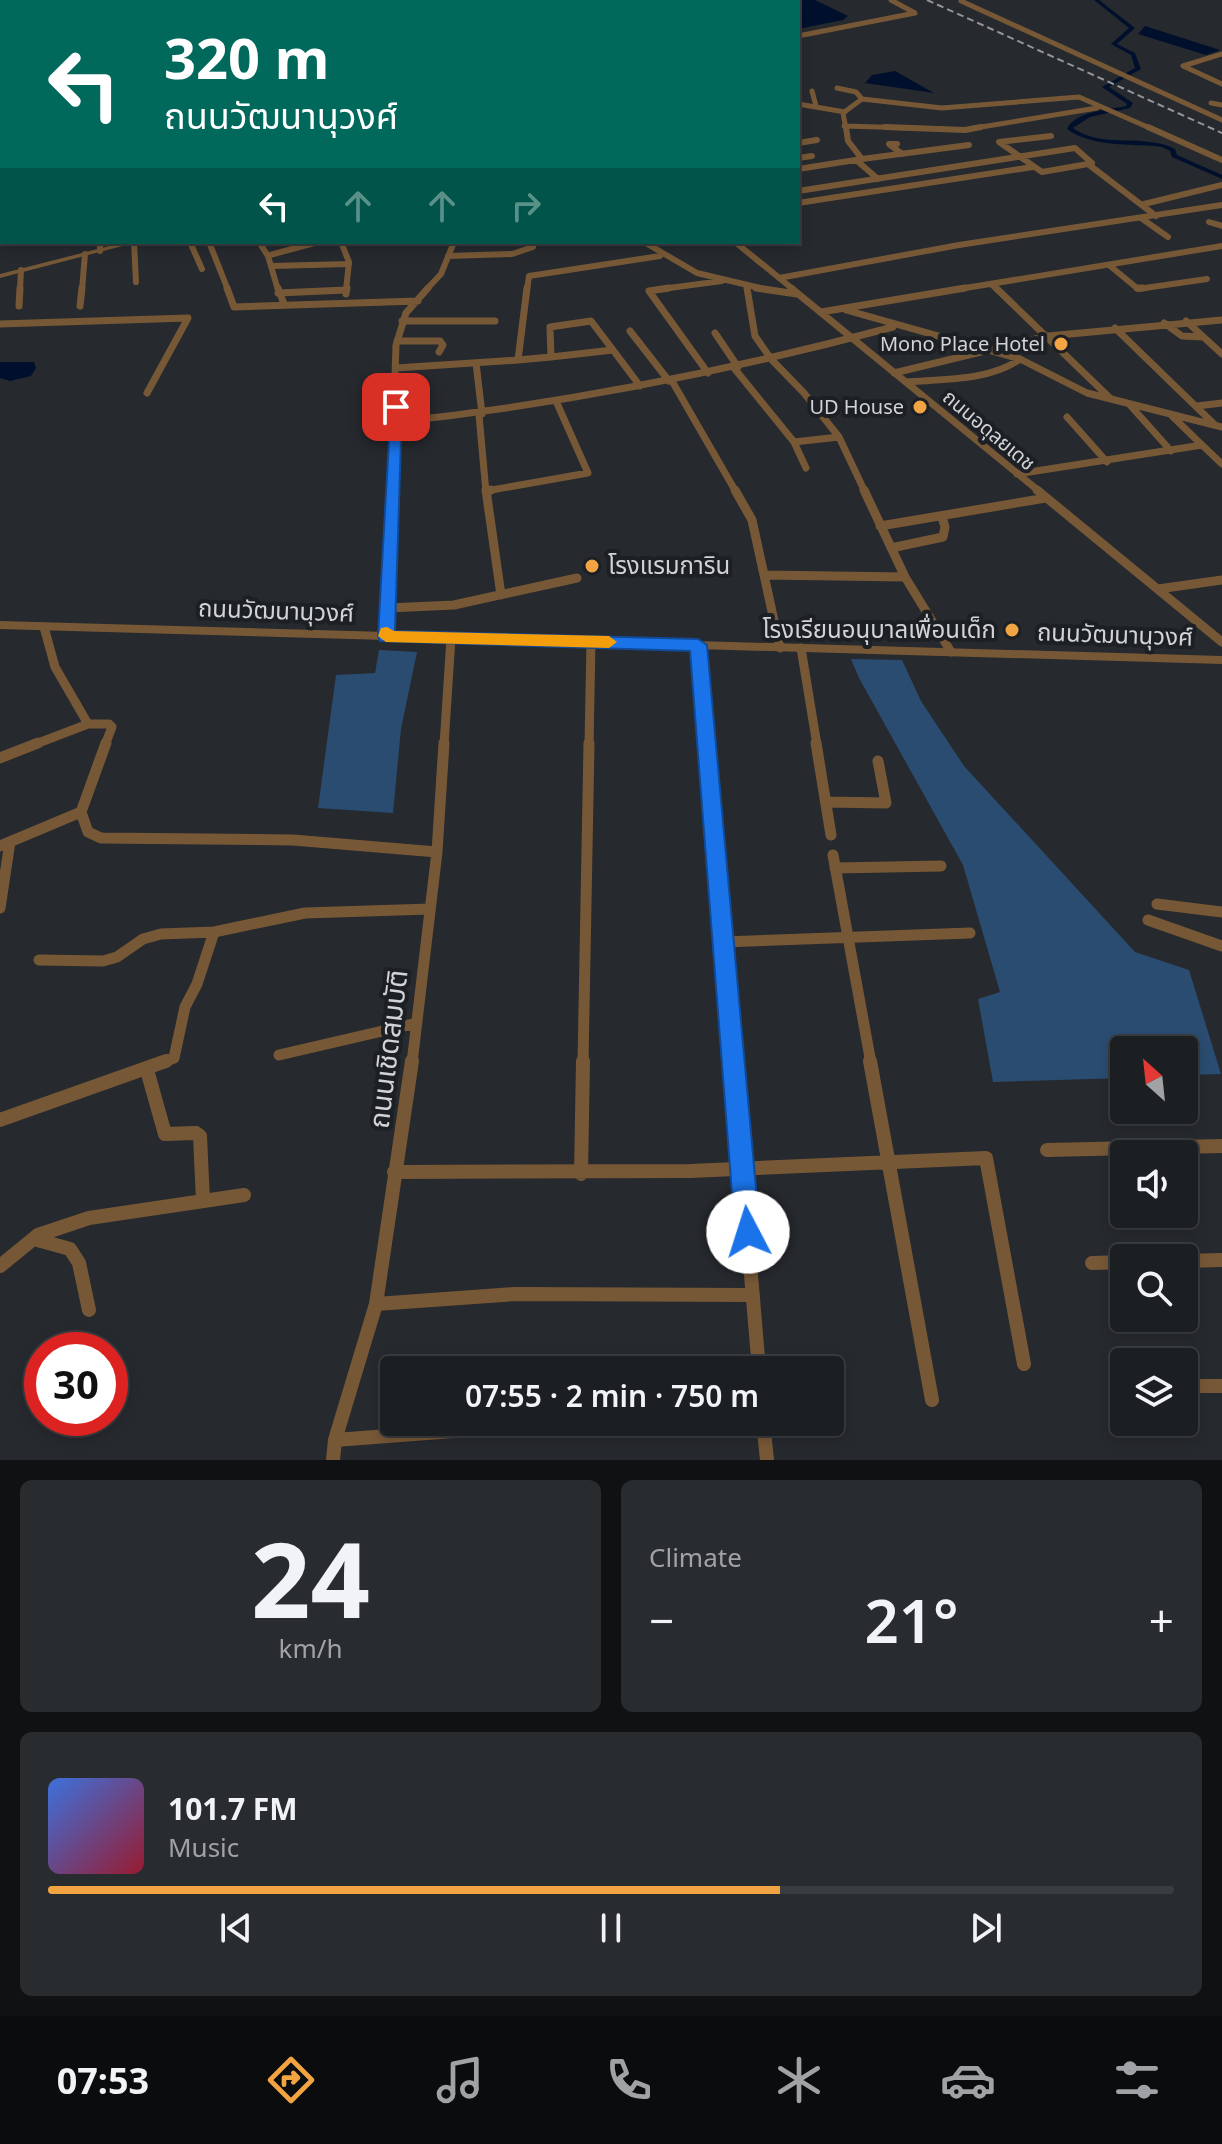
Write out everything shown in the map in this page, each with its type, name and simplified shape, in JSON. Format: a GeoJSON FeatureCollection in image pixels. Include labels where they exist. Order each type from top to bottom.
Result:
{"type":"FeatureCollection","features":[{"type":"Feature","properties":{"kind":"street"},"geometry":{"type":"LineString","coordinates":[[800,36],[915,13],[891,0]]}},
{"type":"Feature","properties":{"kind":"street"},"geometry":{"type":"LineString","coordinates":[[961,0],[1222,120]]}},
{"type":"Feature","properties":{"kind":"street"},"geometry":{"type":"LineString","coordinates":[[1220,53],[1183,67],[1222,84]]}},
{"type":"Feature","properties":{"kind":"street"},"geometry":{"type":"LineString","coordinates":[[837,88],[856,92],[862,99],[942,108],[1079,97],[1111,114],[1222,160]]}},
{"type":"Feature","properties":{"kind":"street"},"geometry":{"type":"LineString","coordinates":[[812,91],[816,106]]}},
{"type":"Feature","properties":{"kind":"street"},"geometry":{"type":"LineString","coordinates":[[862,99],[845,112],[844,126],[859,160],[878,179]]}},
{"type":"Feature","properties":{"kind":"street"},"geometry":{"type":"LineString","coordinates":[[1211,103],[1222,105]]}},
{"type":"Feature","properties":{"kind":"street"},"geometry":{"type":"LineString","coordinates":[[800,104],[845,112]]}},
{"type":"Feature","properties":{"kind":"street"},"geometry":{"type":"LineString","coordinates":[[844,126],[978,129],[1100,109]]}},
{"type":"Feature","properties":{"kind":"street"},"geometry":{"type":"LineString","coordinates":[[896,128],[898,141],[889,144],[902,154]]}},
{"type":"Feature","properties":{"kind":"street"},"geometry":{"type":"LineString","coordinates":[[800,191],[1019,158],[1075,148],[1092,163],[1042,172],[1019,158],[999,142],[1051,136]]}},
{"type":"Feature","properties":{"kind":"street"},"geometry":{"type":"LineString","coordinates":[[800,143],[817,140]]}},
{"type":"Feature","properties":{"kind":"street"},"geometry":{"type":"LineString","coordinates":[[800,169],[969,145]]}},
{"type":"Feature","properties":{"kind":"street"},"geometry":{"type":"LineString","coordinates":[[800,158],[812,156]]}},
{"type":"Feature","properties":{"kind":"street"},"geometry":{"type":"LineString","coordinates":[[1088,164],[1156,216]]}},
{"type":"Feature","properties":{"kind":"street"},"geometry":{"type":"LineString","coordinates":[[800,203],[1033,167]]}},
{"type":"Feature","properties":{"kind":"street"},"geometry":{"type":"LineString","coordinates":[[1144,204],[1222,185]]}},
{"type":"Feature","properties":{"kind":"street"},"geometry":{"type":"LineString","coordinates":[[812,189],[822,199]]}},
{"type":"Feature","properties":{"kind":"street"},"geometry":{"type":"LineString","coordinates":[[779,278],[959,245],[1222,205]]}},
{"type":"Feature","properties":{"kind":"street"},"geometry":{"type":"LineString","coordinates":[[1141,218],[1168,237]]}},
{"type":"Feature","properties":{"kind":"street"},"geometry":{"type":"LineString","coordinates":[[1209,222],[1222,226]]}},
{"type":"Feature","properties":{"kind":"street"},"geometry":{"type":"LineString","coordinates":[[134,244],[136,282]]}},
{"type":"Feature","properties":{"kind":"street"},"geometry":{"type":"LineString","coordinates":[[191,244],[202,269]]}},
{"type":"Feature","properties":{"kind":"street"},"geometry":{"type":"LineString","coordinates":[[210,244],[234,307],[418,301]]}},
{"type":"Feature","properties":{"kind":"street"},"geometry":{"type":"LineString","coordinates":[[261,244],[270,255],[278,293],[284,304]]}},
{"type":"Feature","properties":{"kind":"street"},"geometry":{"type":"LineString","coordinates":[[270,255],[311,244]]}},
{"type":"Feature","properties":{"kind":"street"},"geometry":{"type":"LineString","coordinates":[[342,244],[349,264],[346,302]]}},
{"type":"Feature","properties":{"kind":"street"},"geometry":{"type":"LineString","coordinates":[[348,254],[355,244]]}},
{"type":"Feature","properties":{"kind":"street"},"geometry":{"type":"LineString","coordinates":[[386,636],[397,341],[402,321],[441,274],[453,244]]}},
{"type":"Feature","properties":{"kind":"street"},"geometry":{"type":"LineString","coordinates":[[646,244],[660,256],[683,268],[722,281],[747,288],[799,294]]}},
{"type":"Feature","properties":{"kind":"street","name":"ถนนอดุลยเดช"},"geometry":{"type":"LineString","coordinates":[[737,244],[1222,642]]}},
{"type":"Feature","properties":{"kind":"street"},"geometry":{"type":"LineString","coordinates":[[0,276],[85,254],[100,246]]}},
{"type":"Feature","properties":{"kind":"street"},"geometry":{"type":"LineString","coordinates":[[821,312],[1222,246]]}},
{"type":"Feature","properties":{"kind":"street"},"geometry":{"type":"LineString","coordinates":[[448,256],[512,254],[533,247]]}},
{"type":"Feature","properties":{"kind":"street"},"geometry":{"type":"LineString","coordinates":[[80,306],[85,254]]}},
{"type":"Feature","properties":{"kind":"street"},"geometry":{"type":"LineString","coordinates":[[518,360],[529,276],[660,256]]}},
{"type":"Feature","properties":{"kind":"street"},"geometry":{"type":"LineString","coordinates":[[272,266],[349,264]]}},
{"type":"Feature","properties":{"kind":"street"},"geometry":{"type":"LineString","coordinates":[[1109,265],[1138,289],[1207,279]]}},
{"type":"Feature","properties":{"kind":"street"},"geometry":{"type":"LineString","coordinates":[[19,306],[21,270]]}},
{"type":"Feature","properties":{"kind":"street"},"geometry":{"type":"LineString","coordinates":[[708,373],[649,291],[722,281]]}},
{"type":"Feature","properties":{"kind":"street"},"geometry":{"type":"LineString","coordinates":[[991,284],[1111,399]]}},
{"type":"Feature","properties":{"kind":"street"},"geometry":{"type":"LineString","coordinates":[[747,288],[755,336],[771,359],[804,393],[839,437],[905,577],[951,652]]}},
{"type":"Feature","properties":{"kind":"street"},"geometry":{"type":"LineString","coordinates":[[278,293],[346,290]]}},
{"type":"Feature","properties":{"kind":"street"},"geometry":{"type":"LineString","coordinates":[[840,308],[1020,359],[1041,367],[1083,392],[1219,426]]}},
{"type":"Feature","properties":{"kind":"street"},"geometry":{"type":"LineString","coordinates":[[0,324],[188,318],[147,393]]}},
{"type":"Feature","properties":{"kind":"street"},"geometry":{"type":"LineString","coordinates":[[894,373],[1048,336],[1222,320]]}},
{"type":"Feature","properties":{"kind":"street"},"geometry":{"type":"LineString","coordinates":[[402,321],[495,321]]}},
{"type":"Feature","properties":{"kind":"street"},"geometry":{"type":"LineString","coordinates":[[551,357],[550,327],[591,321],[640,386]]}},
{"type":"Feature","properties":{"kind":"street"},"geometry":{"type":"LineString","coordinates":[[1186,321],[1222,354]]}},
{"type":"Feature","properties":{"kind":"street"},"geometry":{"type":"LineString","coordinates":[[1164,323],[1182,336],[1203,337]]}},
{"type":"Feature","properties":{"kind":"street"},"geometry":{"type":"LineString","coordinates":[[396,422],[481,414],[671,381],[893,327]]}},
{"type":"Feature","properties":{"kind":"street"},"geometry":{"type":"LineString","coordinates":[[1115,328],[1219,426]]}},
{"type":"Feature","properties":{"kind":"street"},"geometry":{"type":"LineString","coordinates":[[630,331],[671,381],[752,520],[780,648]]}},
{"type":"Feature","properties":{"kind":"street"},"geometry":{"type":"LineString","coordinates":[[715,333],[736,367],[794,442],[806,468]]}},
{"type":"Feature","properties":{"kind":"street"},"geometry":{"type":"LineString","coordinates":[[397,341],[440,341],[443,345],[439,352]]}},
{"type":"Feature","properties":{"kind":"street"},"geometry":{"type":"LineString","coordinates":[[396,368],[613,350]]}},
{"type":"Feature","properties":{"kind":"street"},"geometry":{"type":"LineString","coordinates":[[906,382],[991,371],[1014,365],[1020,359]]}},
{"type":"Feature","properties":{"kind":"street"},"geometry":{"type":"LineString","coordinates":[[476,363],[486,491],[501,595]]}},
{"type":"Feature","properties":{"kind":"street"},"geometry":{"type":"LineString","coordinates":[[486,491],[588,473],[556,401]]}},
{"type":"Feature","properties":{"kind":"street"},"geometry":{"type":"LineString","coordinates":[[1197,406],[1222,403]]}},
{"type":"Feature","properties":{"kind":"street"},"geometry":{"type":"LineString","coordinates":[[1130,405],[1171,451]]}},
{"type":"Feature","properties":{"kind":"street"},"geometry":{"type":"LineString","coordinates":[[1172,415],[1222,464]]}},
{"type":"Feature","properties":{"kind":"street"},"geometry":{"type":"LineString","coordinates":[[1067,417],[1107,462]]}},
{"type":"Feature","properties":{"kind":"street"},"geometry":{"type":"LineString","coordinates":[[794,442],[839,437]]}},
{"type":"Feature","properties":{"kind":"street"},"geometry":{"type":"LineString","coordinates":[[1017,474],[1202,445]]}},
{"type":"Feature","properties":{"kind":"street"},"geometry":{"type":"LineString","coordinates":[[880,526],[1046,498]]}},
{"type":"Feature","properties":{"kind":"street"},"geometry":{"type":"LineString","coordinates":[[891,548],[939,540],[945,533],[942,517]]}},
{"type":"Feature","properties":{"kind":"street"},"geometry":{"type":"LineString","coordinates":[[764,575],[905,577]]}},
{"type":"Feature","properties":{"kind":"street"},"geometry":{"type":"LineString","coordinates":[[388,608],[454,605],[577,578]]}},
{"type":"Feature","properties":{"kind":"street"},"geometry":{"type":"LineString","coordinates":[[1158,589],[1222,580]]}},
{"type":"Feature","properties":{"kind":"street","name":"ถนนวัฒนานุวงศ์"},"geometry":{"type":"LineString","coordinates":[[0,625],[1222,660]]}},
{"type":"Feature","properties":{"kind":"street"},"geometry":{"type":"LineString","coordinates":[[44,627],[55,667],[88,724]]}},
{"type":"Feature","properties":{"kind":"street","name":"ถนนเชิดสมบัติ"},"geometry":{"type":"LineString","coordinates":[[333,1460],[335,1440],[376,1304],[394,1172],[404,1128],[437,852],[451,638]]}},
{"type":"Feature","properties":{"kind":"street"},"geometry":{"type":"LineString","coordinates":[[581,1174],[591,641]]}},
{"type":"Feature","properties":{"kind":"street"},"geometry":{"type":"LineString","coordinates":[[698,645],[758,1356]]}},
{"type":"Feature","properties":{"kind":"street"},"geometry":{"type":"LineString","coordinates":[[801,648],[831,835]]}},
{"type":"Feature","properties":{"kind":"street"},"geometry":{"type":"LineString","coordinates":[[0,758],[88,724],[109,724],[112,732],[81,812],[88,832],[101,838],[293,840],[437,852]]}},
{"type":"Feature","properties":{"kind":"street"},"geometry":{"type":"LineString","coordinates":[[826,802],[886,803],[878,761]]}},
{"type":"Feature","properties":{"kind":"street"},"geometry":{"type":"LineString","coordinates":[[0,908],[5,844],[81,812]]}},
{"type":"Feature","properties":{"kind":"street"},"geometry":{"type":"LineString","coordinates":[[932,1400],[834,861],[941,866]]}},
{"type":"Feature","properties":{"kind":"street"},"geometry":{"type":"LineString","coordinates":[[1157,904],[1222,912]]}},
{"type":"Feature","properties":{"kind":"street"},"geometry":{"type":"LineString","coordinates":[[39,960],[103,961],[117,957],[152,936],[261,925],[305,913],[430,909]]}},
{"type":"Feature","properties":{"kind":"street"},"geometry":{"type":"LineString","coordinates":[[1148,920],[1222,946]]}},
{"type":"Feature","properties":{"kind":"street"},"geometry":{"type":"LineString","coordinates":[[0,1120],[171,1061],[177,1054],[185,1007],[197,984],[214,932]]}},
{"type":"Feature","properties":{"kind":"street"},"geometry":{"type":"LineString","coordinates":[[723,942],[970,933]]}},
{"type":"Feature","properties":{"kind":"street"},"geometry":{"type":"LineString","coordinates":[[279,1055],[417,1023]]}},
{"type":"Feature","properties":{"kind":"street"},"geometry":{"type":"LineString","coordinates":[[147,1070],[165,1134],[196,1133],[200,1136],[203,1201]]}},
{"type":"Feature","properties":{"kind":"street"},"geometry":{"type":"LineString","coordinates":[[1047,1150],[1222,1146]]}},
{"type":"Feature","properties":{"kind":"street"},"geometry":{"type":"LineString","coordinates":[[394,1172],[581,1174],[986,1158],[1024,1364]]}},
{"type":"Feature","properties":{"kind":"street"},"geometry":{"type":"LineString","coordinates":[[0,1266],[48,1230],[89,1218],[244,1195]]}},
{"type":"Feature","properties":{"kind":"street"},"geometry":{"type":"LineString","coordinates":[[34,1239],[70,1249],[79,1263],[89,1310]]}},
{"type":"Feature","properties":{"kind":"street"},"geometry":{"type":"LineString","coordinates":[[1198,1261],[1222,1260]]}},
{"type":"Feature","properties":{"kind":"street"},"geometry":{"type":"LineString","coordinates":[[1092,1263],[1110,1262]]}},
{"type":"Feature","properties":{"kind":"street"},"geometry":{"type":"LineString","coordinates":[[376,1304],[515,1294],[753,1295]]}},
{"type":"Feature","properties":{"kind":"street"},"geometry":{"type":"LineString","coordinates":[[1198,1386],[1222,1386]]}},
{"type":"Feature","properties":{"kind":"street"},"geometry":{"type":"LineString","coordinates":[[335,1440],[388,1436]]}},
{"type":"Feature","properties":{"kind":"street"},"geometry":{"type":"LineString","coordinates":[[764,1436],[767,1460]]}},
{"type":"Feature","properties":{"kind":"shaded area"},"geometry":{"type":"Polygon","coordinates":[[[800,0],[815,0],[848,16],[843,20],[800,29],[800,0]]]}},
{"type":"Feature","properties":{"kind":"shaded area"},"geometry":{"type":"Polygon","coordinates":[[[1145,26],[1220,50],[1206,55],[1138,34],[1145,26]]]}},
{"type":"Feature","properties":{"kind":"shaded area"},"geometry":{"type":"Polygon","coordinates":[[[895,71],[934,93],[865,83],[872,75],[895,71]]]}},
{"type":"Feature","properties":{"kind":"shaded area"},"geometry":{"type":"Polygon","coordinates":[[[0,362],[34,362],[36,368],[31,376],[10,381],[0,378],[0,362]]]}},
{"type":"Feature","properties":{"kind":"shaded area"},"geometry":{"type":"Polygon","coordinates":[[[379,650],[417,652],[401,729],[393,813],[318,808],[336,675],[375,673],[379,650]]]}},
{"type":"Feature","properties":{"kind":"shaded area"},"geometry":{"type":"Polygon","coordinates":[[[851,659],[902,660],[921,701],[964,766],[1135,952],[1189,970],[1221,1074],[1198,1075],[1198,1036],[1110,1036],[1110,1078],[993,1082],[978,999],[1000,992],[963,865],[851,659]]]}},
{"type":"Feature","properties":{"kind":"waterway"},"geometry":{"type":"LineString","coordinates":[[1096,0],[1132,28],[1114,44],[1133,54],[1138,69],[1105,87],[1131,104],[1088,116],[1069,128],[1086,137],[1163,145],[1173,150],[1174,156],[1222,177]]}},
{"type":"Feature","properties":{"kind":"railway"},"geometry":{"type":"LineString","coordinates":[[927,0],[1222,133]]}},
{"type":"Feature","properties":{"kind":"slow traffic"},"geometry":{"type":"LineString","coordinates":[[387,633],[386,636],[609,642]]}},
{"type":"Feature","properties":{"kind":"place","name":"Mono Place Hotel"},"geometry":{"type":"Point","coordinates":[1061,344]}},
{"type":"Feature","properties":{"kind":"place","name":"UD House"},"geometry":{"type":"Point","coordinates":[920,407]}},
{"type":"Feature","properties":{"kind":"place","name":"โรงแรมการิน"},"geometry":{"type":"Point","coordinates":[592,566]}},
{"type":"Feature","properties":{"kind":"place","name":"โรงเรียนอนุบาลเพื่อนเด็ก"},"geometry":{"type":"Point","coordinates":[1012,630]}},
{"type":"Feature","properties":{"kind":"route"},"geometry":{"type":"LineString","coordinates":[[396,407],[386,636],[698,645],[748,1232]]}}]}
